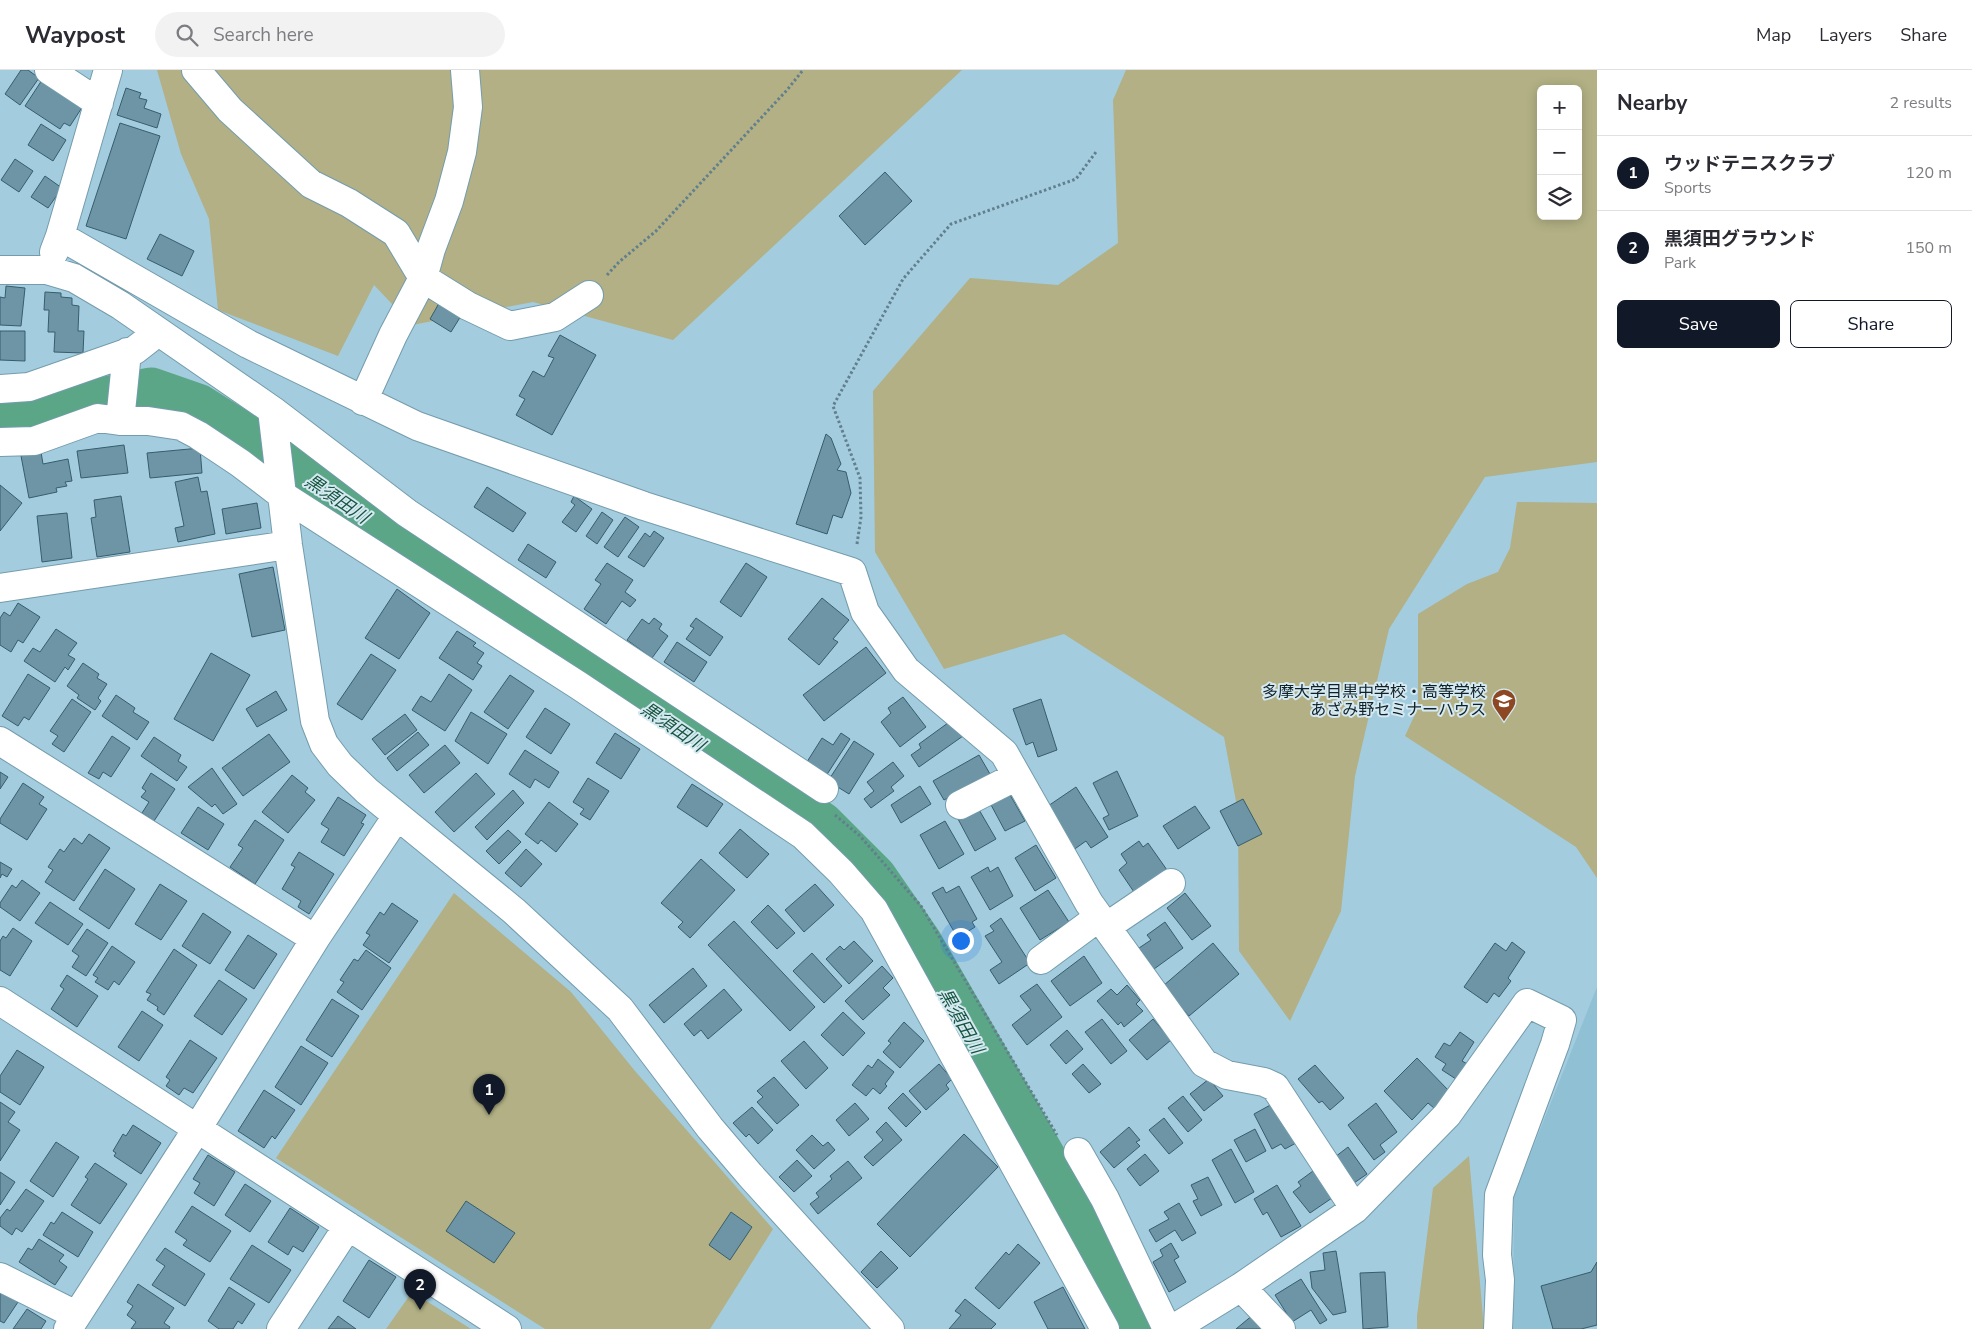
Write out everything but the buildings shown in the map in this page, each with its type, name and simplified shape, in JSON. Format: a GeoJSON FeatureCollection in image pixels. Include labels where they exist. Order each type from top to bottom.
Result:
{"type":"FeatureCollection","features":[{"type":"Feature","properties":{"kind":"street"},"geometry":{"type":"LineString","coordinates":[[49,70],[99,103]]}},
{"type":"Feature","properties":{"kind":"street"},"geometry":{"type":"LineString","coordinates":[[47,270],[60,236],[108,70]]}},
{"type":"Feature","properties":{"kind":"street"},"geometry":{"type":"LineString","coordinates":[[196,70],[230,110],[311,184],[348,202],[396,233],[423,278],[468,306],[510,326],[555,317],[588,295]]}},
{"type":"Feature","properties":{"kind":"street"},"geometry":{"type":"LineString","coordinates":[[363,401],[393,335],[423,278],[431,249],[449,201],[462,152],[468,106],[465,70]]}},
{"type":"Feature","properties":{"kind":"street"},"geometry":{"type":"LineString","coordinates":[[60,236],[248,344],[418,426],[644,506],[852,572],[865,612],[906,670],[1004,753],[1089,903],[1204,1063],[1227,1076],[1264,1082],[1275,1087],[1355,1209]]}},
{"type":"Feature","properties":{"kind":"street"},"geometry":{"type":"LineString","coordinates":[[0,270],[47,270],[74,278],[120,305],[273,421],[407,513],[824,789]]}},
{"type":"Feature","properties":{"kind":"street"},"geometry":{"type":"LineString","coordinates":[[0,389],[29,387],[134,350],[158,332]]}},
{"type":"Feature","properties":{"kind":"street"},"geometry":{"type":"LineString","coordinates":[[120,421],[127,352]]}},
{"type":"Feature","properties":{"kind":"street"},"geometry":{"type":"LineString","coordinates":[[0,442],[34,441],[98,418],[120,421],[148,421],[180,426],[198,435],[578,684],[803,835],[841,872],[874,910],[1105,1329]]}},
{"type":"Feature","properties":{"kind":"street"},"geometry":{"type":"LineString","coordinates":[[273,421],[288,545],[315,721],[324,744],[340,765],[397,816],[514,911],[620,1009],[710,1128],[757,1183],[890,1329]]}},
{"type":"Feature","properties":{"kind":"street"},"geometry":{"type":"LineString","coordinates":[[0,588],[288,545]]}},
{"type":"Feature","properties":{"kind":"street"},"geometry":{"type":"LineString","coordinates":[[0,741],[315,939]]}},
{"type":"Feature","properties":{"kind":"street"},"geometry":{"type":"LineString","coordinates":[[960,805],[1017,776]]}},
{"type":"Feature","properties":{"kind":"street"},"geometry":{"type":"LineString","coordinates":[[0,1277],[72,1322],[197,1129],[315,939],[397,816]]}},
{"type":"Feature","properties":{"kind":"street"},"geometry":{"type":"LineString","coordinates":[[1041,960],[1171,883]]}},
{"type":"Feature","properties":{"kind":"street"},"geometry":{"type":"LineString","coordinates":[[0,1001],[508,1329]]}},
{"type":"Feature","properties":{"kind":"street"},"geometry":{"type":"LineString","coordinates":[[1173,1329],[1242,1287],[1355,1209],[1447,1115],[1527,1002],[1562,1020],[1555,1044],[1499,1195],[1497,1256],[1500,1280],[1498,1329]]}},
{"type":"Feature","properties":{"kind":"street"},"geometry":{"type":"LineString","coordinates":[[1078,1152],[1105,1199],[1167,1329]]}},
{"type":"Feature","properties":{"kind":"street"},"geometry":{"type":"LineString","coordinates":[[281,1329],[348,1226]]}},
{"type":"Feature","properties":{"kind":"street"},"geometry":{"type":"LineString","coordinates":[[1242,1287],[1281,1329]]}},
{"type":"Feature","properties":{"kind":"path"},"geometry":{"type":"LineString","coordinates":[[588,295],[619,262],[656,231],[787,90],[803,70]]}},
{"type":"Feature","properties":{"kind":"path"},"geometry":{"type":"LineString","coordinates":[[852,572],[862,518],[860,478],[833,406],[903,279],[951,224],[1076,179],[1096,152]]}},
{"type":"Feature","properties":{"kind":"shaded area"},"geometry":{"type":"Polygon","coordinates":[[[157,70],[962,70],[673,340],[533,302],[412,325],[374,285],[338,356],[218,310],[209,219],[181,154],[157,70]]]}},
{"type":"Feature","properties":{"kind":"shaded area"},"geometry":{"type":"Polygon","coordinates":[[[1126,70],[1597,70],[1597,462],[1485,477],[1389,629],[1355,776],[1341,911],[1290,1021],[1239,951],[1238,812],[1224,737],[1064,634],[944,669],[875,552],[873,391],[970,278],[1058,285],[1118,243],[1113,100],[1126,70]]]}},
{"type":"Feature","properties":{"kind":"shaded area","name":"多摩大学目黒中学校・高等学校 あざみ野セミナーハウス"},"geometry":{"type":"Polygon","coordinates":[[[1517,502],[1597,503],[1597,878],[1576,847],[1405,736],[1418,708],[1418,614],[1467,584],[1498,572],[1510,548],[1517,502]]]}},
{"type":"Feature","properties":{"kind":"shaded area"},"geometry":{"type":"Polygon","coordinates":[[[454,893],[571,992],[635,1071],[773,1229],[710,1329],[545,1329],[276,1158],[454,893]]]}},
{"type":"Feature","properties":{"kind":"shaded area"},"geometry":{"type":"Polygon","coordinates":[[[1597,987],[1597,1326],[1584,1329],[1513,1329],[1514,1195],[1597,987]]]}},
{"type":"Feature","properties":{"kind":"shaded area"},"geometry":{"type":"Polygon","coordinates":[[[1469,1156],[1484,1329],[1417,1329],[1433,1188],[1469,1156]]]}},
{"type":"Feature","properties":{"kind":"shaded area"},"geometry":{"type":"Polygon","coordinates":[[[412,1292],[471,1329],[386,1329],[412,1292]]]}},
{"type":"Feature","properties":{"kind":"waterway","name":"黒須田川"},"geometry":{"type":"LineString","coordinates":[[0,414],[45,414],[151,393],[197,409],[302,475],[378,529],[820,827],[872,879],[917,944],[1057,1187],[1136,1329]]}},
{"type":"Feature","properties":{"kind":"place","name":"多摩大学目黒中学校・高等学校 あざみ野セミナーハウス"},"geometry":{"type":"Point","coordinates":[1504,722]}},
{"type":"Feature","properties":{"kind":"place","name":"ウッドテニスクラブ"},"geometry":{"type":"Point","coordinates":[489,1115]}},
{"type":"Feature","properties":{"kind":"place","name":"黒須田グラウンド"},"geometry":{"type":"Point","coordinates":[420,1310]}}]}
